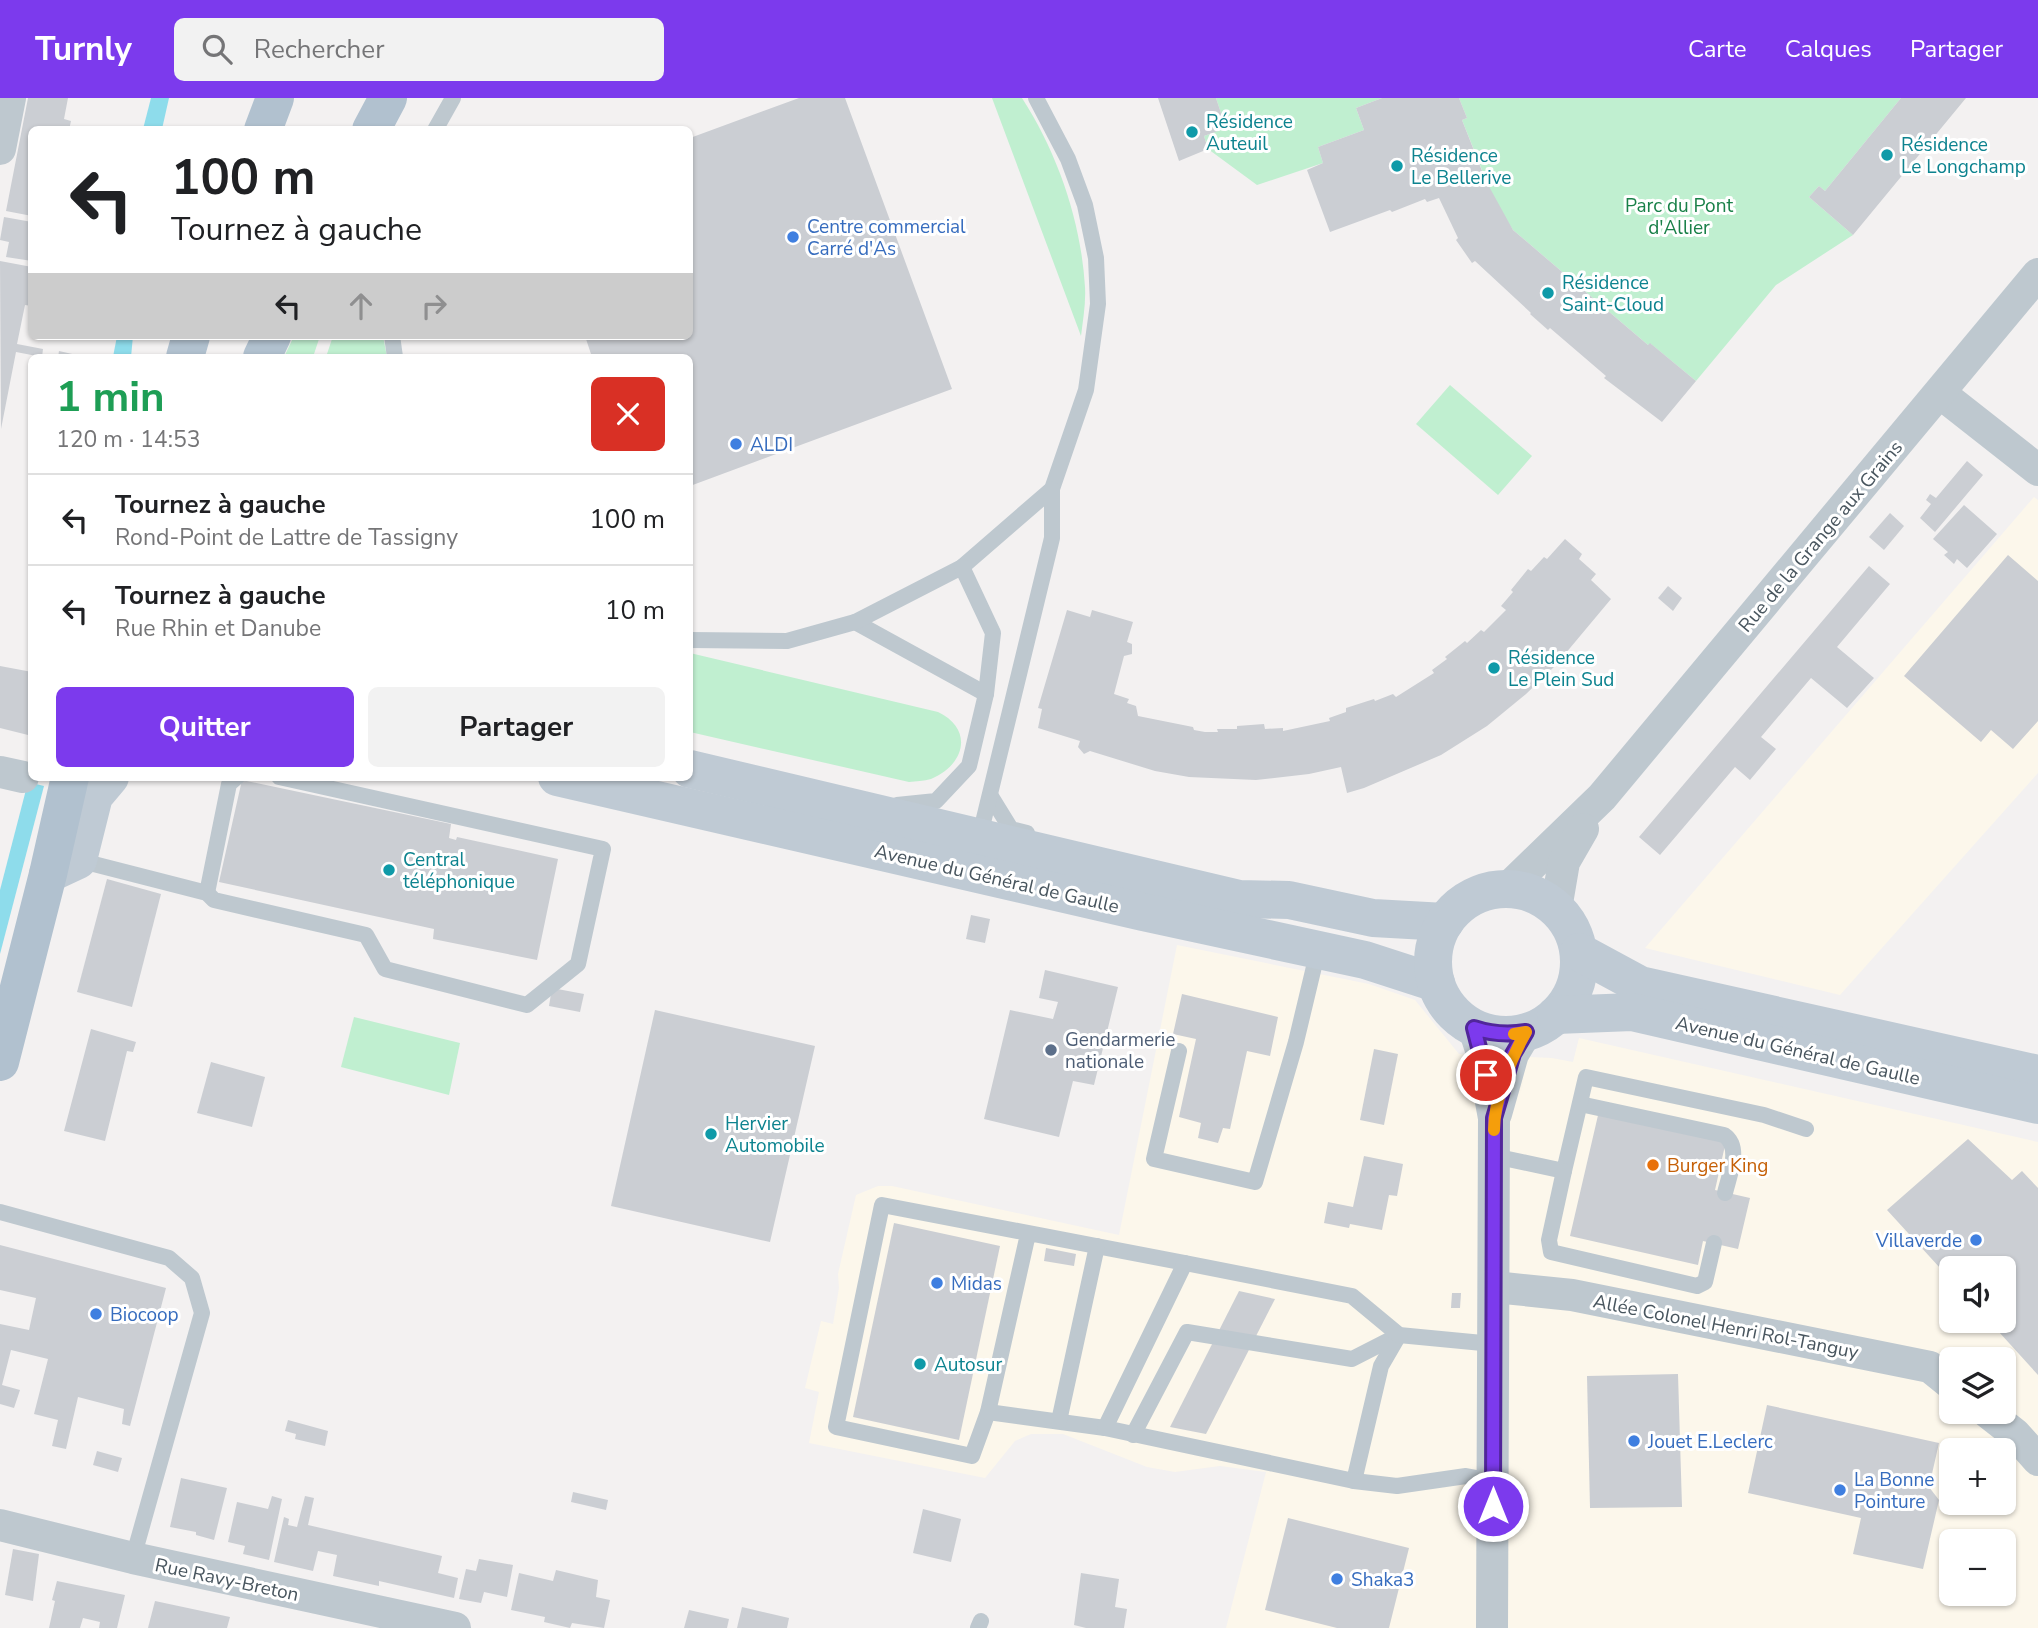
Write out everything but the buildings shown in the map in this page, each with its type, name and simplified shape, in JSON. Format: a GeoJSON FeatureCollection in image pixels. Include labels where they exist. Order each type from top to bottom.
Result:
{"type":"FeatureCollection","features":[{"type":"Feature","properties":{"kind":"main road"},"geometry":{"type":"LineString","coordinates":[[264,126],[275,98]]}},
{"type":"Feature","properties":{"kind":"main road"},"geometry":{"type":"LineString","coordinates":[[373,126],[388,98]]}},
{"type":"Feature","properties":{"kind":"main road","name":"Avenue du Général de Gaulle"},"geometry":{"type":"LineString","coordinates":[[693,770],[772,799],[971,844],[1162,880],[1239,899],[1289,901],[1373,918],[1445,922]]}},
{"type":"Feature","properties":{"kind":"main road"},"geometry":{"type":"LineString","coordinates":[[63,867],[70,781]]}},
{"type":"Feature","properties":{"kind":"main road"},"geometry":{"type":"LineString","coordinates":[[0,1062],[63,867],[94,796],[107,781]]}},
{"type":"Feature","properties":{"kind":"main road","name":"Avenue du Général de Gaulle"},"geometry":{"type":"LineString","coordinates":[[575,781],[1365,960],[1436,983]]}},
{"type":"Feature","properties":{"kind":"main road"},"geometry":{"type":"LineString","coordinates":[[1507,889],[1542,898],[1556,909],[1571,929],[1578,952],[1578,975],[1570,997],[1541,1024],[1499,1034],[1474,1028],[1457,1017],[1444,1001],[1436,983],[1433,962],[1436,941],[1445,922],[1462,904],[1483,893],[1507,889]]}},
{"type":"Feature","properties":{"kind":"main road","name":"Avenue du Général de Gaulle"},"geometry":{"type":"LineString","coordinates":[[1578,952],[1640,985],[2038,1074]]}},
{"type":"Feature","properties":{"kind":"main road","name":"Avenue du Général de Gaulle"},"geometry":{"type":"LineString","coordinates":[[1541,1024],[1632,1012],[2038,1105]]}},
{"type":"Feature","properties":{"kind":"street"},"geometry":{"type":"LineString","coordinates":[[0,149],[10,98]]}},
{"type":"Feature","properties":{"kind":"street","name":"Rue de la Grange aux Grains"},"geometry":{"type":"LineString","coordinates":[[1507,889],[1602,797],[2038,274]]}},
{"type":"Feature","properties":{"kind":"street"},"geometry":{"type":"LineString","coordinates":[[1940,393],[2038,470]]}},
{"type":"Feature","properties":{"kind":"street","name":"Rue de la Grange aux Grains"},"geometry":{"type":"LineString","coordinates":[[1556,909],[1564,862],[1602,797]]}},
{"type":"Feature","properties":{"kind":"street"},"geometry":{"type":"LineString","coordinates":[[1494,1118],[1513,1054],[1541,1024]]}},
{"type":"Feature","properties":{"kind":"street"},"geometry":{"type":"LineString","coordinates":[[1474,1028],[1482,1053],[1494,1118],[1492,1628]]}},
{"type":"Feature","properties":{"kind":"street","name":"Allée Colonel Henri Rol-Tanguy"},"geometry":{"type":"LineString","coordinates":[[1493,1287],[1572,1296],[1930,1367],[1939,1374]]}},
{"type":"Feature","properties":{"kind":"street"},"geometry":{"type":"LineString","coordinates":[[2002,1424],[2038,1460]]}},
{"type":"Feature","properties":{"kind":"street","name":"Rue Ravy-Breton"},"geometry":{"type":"LineString","coordinates":[[0,1525],[133,1558],[455,1628]]}},
{"type":"Feature","properties":{"kind":"lane"},"geometry":{"type":"LineString","coordinates":[[437,126],[453,98]]}},
{"type":"Feature","properties":{"kind":"lane"},"geometry":{"type":"LineString","coordinates":[[971,844],[990,795],[1052,538],[1052,489],[1086,390],[1098,304],[1096,258],[1085,205],[1068,159],[1035,98]]}},
{"type":"Feature","properties":{"kind":"lane"},"geometry":{"type":"LineString","coordinates":[[693,640],[787,641],[855,622],[962,567],[1052,489]]}},
{"type":"Feature","properties":{"kind":"lane"},"geometry":{"type":"LineString","coordinates":[[653,781],[772,799],[892,806],[936,801],[969,766],[986,694],[993,633],[962,567]]}},
{"type":"Feature","properties":{"kind":"lane"},"geometry":{"type":"LineString","coordinates":[[855,622],[986,694]]}},
{"type":"Feature","properties":{"kind":"lane"},"geometry":{"type":"LineString","coordinates":[[206,893],[229,784],[232,781]]}},
{"type":"Feature","properties":{"kind":"lane"},"geometry":{"type":"LineString","coordinates":[[63,867],[206,893],[214,900],[366,935],[385,970],[527,1005],[578,964],[603,849],[297,781]]}},
{"type":"Feature","properties":{"kind":"lane"},"geometry":{"type":"LineString","coordinates":[[990,795],[1011,829],[1148,864],[1162,880]]}},
{"type":"Feature","properties":{"kind":"lane"},"geometry":{"type":"LineString","coordinates":[[1179,1051],[1154,1159],[1255,1182],[1296,1042],[1318,950]]}},
{"type":"Feature","properties":{"kind":"lane"},"geometry":{"type":"LineString","coordinates":[[1714,1243],[1705,1282],[1698,1286],[1551,1252],[1549,1240],[1586,1077],[1764,1115],[1806,1129]]}},
{"type":"Feature","properties":{"kind":"lane"},"geometry":{"type":"LineString","coordinates":[[1580,1104],[1724,1135],[1731,1140],[1734,1149],[1725,1193]]}},
{"type":"Feature","properties":{"kind":"lane"},"geometry":{"type":"LineString","coordinates":[[1494,1156],[1564,1171]]}},
{"type":"Feature","properties":{"kind":"lane"},"geometry":{"type":"LineString","coordinates":[[1028,1234],[988,1412],[972,1456],[836,1427],[882,1205],[1352,1296],[1399,1335]]}},
{"type":"Feature","properties":{"kind":"lane"},"geometry":{"type":"LineString","coordinates":[[0,1212],[170,1258],[192,1278],[202,1312],[133,1558]]}},
{"type":"Feature","properties":{"kind":"lane"},"geometry":{"type":"LineString","coordinates":[[1059,1421],[1097,1247]]}},
{"type":"Feature","properties":{"kind":"lane"},"geometry":{"type":"LineString","coordinates":[[1105,1428],[1185,1263]]}},
{"type":"Feature","properties":{"kind":"lane"},"geometry":{"type":"LineString","coordinates":[[1133,1435],[1187,1332],[1352,1359],[1399,1335],[1493,1344]]}},
{"type":"Feature","properties":{"kind":"lane"},"geometry":{"type":"LineString","coordinates":[[1354,1481],[1381,1366],[1399,1335]]}},
{"type":"Feature","properties":{"kind":"lane"},"geometry":{"type":"LineString","coordinates":[[988,1412],[1105,1428],[1354,1481],[1397,1486],[1466,1476],[1493,1481]]}},
{"type":"Feature","properties":{"kind":"shaded area"},"geometry":{"type":"Polygon","coordinates":[[[2034,497],[2038,500],[2038,773],[1840,995],[1645,948],[2034,497]]]}},
{"type":"Feature","properties":{"kind":"shaded area"},"geometry":{"type":"Polygon","coordinates":[[[1177,945],[1369,984],[1415,1000],[1459,1054],[1552,1058],[1573,1062],[1579,1038],[2038,1142],[2038,1628],[1226,1628],[1266,1472],[1220,1466],[1175,1472],[1147,1467],[1063,1434],[1031,1434],[1015,1441],[985,1478],[809,1443],[819,1392],[805,1388],[821,1321],[833,1324],[839,1288],[838,1274],[856,1195],[878,1186],[892,1186],[1119,1235],[1177,945]]]}},
{"type":"Feature","properties":{"kind":"green space"},"geometry":{"type":"Polygon","coordinates":[[[992,98],[1022,98],[1035,119],[1066,189],[1083,262],[1085,299],[1081,336],[992,98]]]}},
{"type":"Feature","properties":{"kind":"green space"},"geometry":{"type":"Polygon","coordinates":[[[1216,98],[1382,98],[1356,108],[1364,130],[1318,147],[1323,163],[1257,185],[1208,149],[1204,136],[1226,128],[1216,98]]]}},
{"type":"Feature","properties":{"kind":"green space","name":"Parc du Pont d'Allier"},"geometry":{"type":"Polygon","coordinates":[[[1459,98],[1901,98],[1825,191],[1819,186],[1809,197],[1853,235],[1776,285],[1696,381],[1651,344],[1648,345],[1513,230],[1494,200],[1462,120],[1467,118],[1459,98]]]}},
{"type":"Feature","properties":{"kind":"green space"},"geometry":{"type":"Polygon","coordinates":[[[292,340],[319,340],[314,354],[285,354],[292,340]]]}},
{"type":"Feature","properties":{"kind":"green space"},"geometry":{"type":"Polygon","coordinates":[[[332,340],[384,340],[386,354],[327,354],[332,340]]]}},
{"type":"Feature","properties":{"kind":"green space"},"geometry":{"type":"Polygon","coordinates":[[[1450,385],[1532,456],[1498,495],[1416,424],[1450,385]]]}},
{"type":"Feature","properties":{"kind":"green space"},"geometry":{"type":"Polygon","coordinates":[[[693,654],[938,712],[957,728],[961,737],[958,756],[943,773],[931,779],[909,782],[693,733],[693,654]]]}},
{"type":"Feature","properties":{"kind":"green space"},"geometry":{"type":"Polygon","coordinates":[[[354,1017],[460,1043],[449,1095],[341,1067],[354,1017]]]}},
{"type":"Feature","properties":{"kind":"water"},"geometry":{"type":"Polygon","coordinates":[[[151,98],[169,98],[163,126],[144,126],[151,98]]]}},
{"type":"Feature","properties":{"kind":"water"},"geometry":{"type":"Polygon","coordinates":[[[116,340],[133,340],[131,354],[114,354],[116,340]]]}},
{"type":"Feature","properties":{"kind":"water"},"geometry":{"type":"Polygon","coordinates":[[[28,782],[44,786],[0,954],[0,890],[28,782]]]}},
{"type":"Feature","properties":{"kind":"slow traffic"},"geometry":{"type":"LineString","coordinates":[[1494,1130],[1494,1118],[1513,1054],[1526,1032],[1514,1034]]}},
{"type":"Feature","properties":{"kind":"place","name":"Résidence Auteuil"},"geometry":{"type":"Point","coordinates":[1192,132]}},
{"type":"Feature","properties":{"kind":"place","name":"Résidence Le Longchamp"},"geometry":{"type":"Point","coordinates":[1887,155]}},
{"type":"Feature","properties":{"kind":"place","name":"Résidence Le Bellerive"},"geometry":{"type":"Point","coordinates":[1397,166]}},
{"type":"Feature","properties":{"kind":"place","name":"Centre commercial Carré d'As"},"geometry":{"type":"Point","coordinates":[793,237]}},
{"type":"Feature","properties":{"kind":"place","name":"Résidence Saint-Cloud"},"geometry":{"type":"Point","coordinates":[1548,293]}},
{"type":"Feature","properties":{"kind":"place","name":"ALDI"},"geometry":{"type":"Point","coordinates":[736,444]}},
{"type":"Feature","properties":{"kind":"place","name":"Résidence Le Plein Sud"},"geometry":{"type":"Point","coordinates":[1494,668]}},
{"type":"Feature","properties":{"kind":"place","name":"Central téléphonique"},"geometry":{"type":"Point","coordinates":[389,870]}},
{"type":"Feature","properties":{"kind":"place","name":"Gendarmerie nationale"},"geometry":{"type":"Point","coordinates":[1051,1050]}},
{"type":"Feature","properties":{"kind":"place","name":"Hervier Automobile"},"geometry":{"type":"Point","coordinates":[711,1134]}},
{"type":"Feature","properties":{"kind":"place","name":"Burger King"},"geometry":{"type":"Point","coordinates":[1653,1165]}},
{"type":"Feature","properties":{"kind":"place","name":"Villaverde"},"geometry":{"type":"Point","coordinates":[1976,1240]}},
{"type":"Feature","properties":{"kind":"place","name":"Midas"},"geometry":{"type":"Point","coordinates":[937,1283]}},
{"type":"Feature","properties":{"kind":"place","name":"Biocoop"},"geometry":{"type":"Point","coordinates":[96,1314]}},
{"type":"Feature","properties":{"kind":"place","name":"Autosur"},"geometry":{"type":"Point","coordinates":[920,1364]}},
{"type":"Feature","properties":{"kind":"place","name":"Jouet E.Leclerc"},"geometry":{"type":"Point","coordinates":[1634,1441]}},
{"type":"Feature","properties":{"kind":"place","name":"La Bonne Pointure"},"geometry":{"type":"Point","coordinates":[1840,1490]}},
{"type":"Feature","properties":{"kind":"place","name":"Shaka3"},"geometry":{"type":"Point","coordinates":[1337,1579]}},
{"type":"Feature","properties":{"kind":"route"},"geometry":{"type":"LineString","coordinates":[[1486,1075],[1474,1028],[1508,1035],[1526,1032],[1513,1054],[1494,1118],[1493,1506]]}}]}
